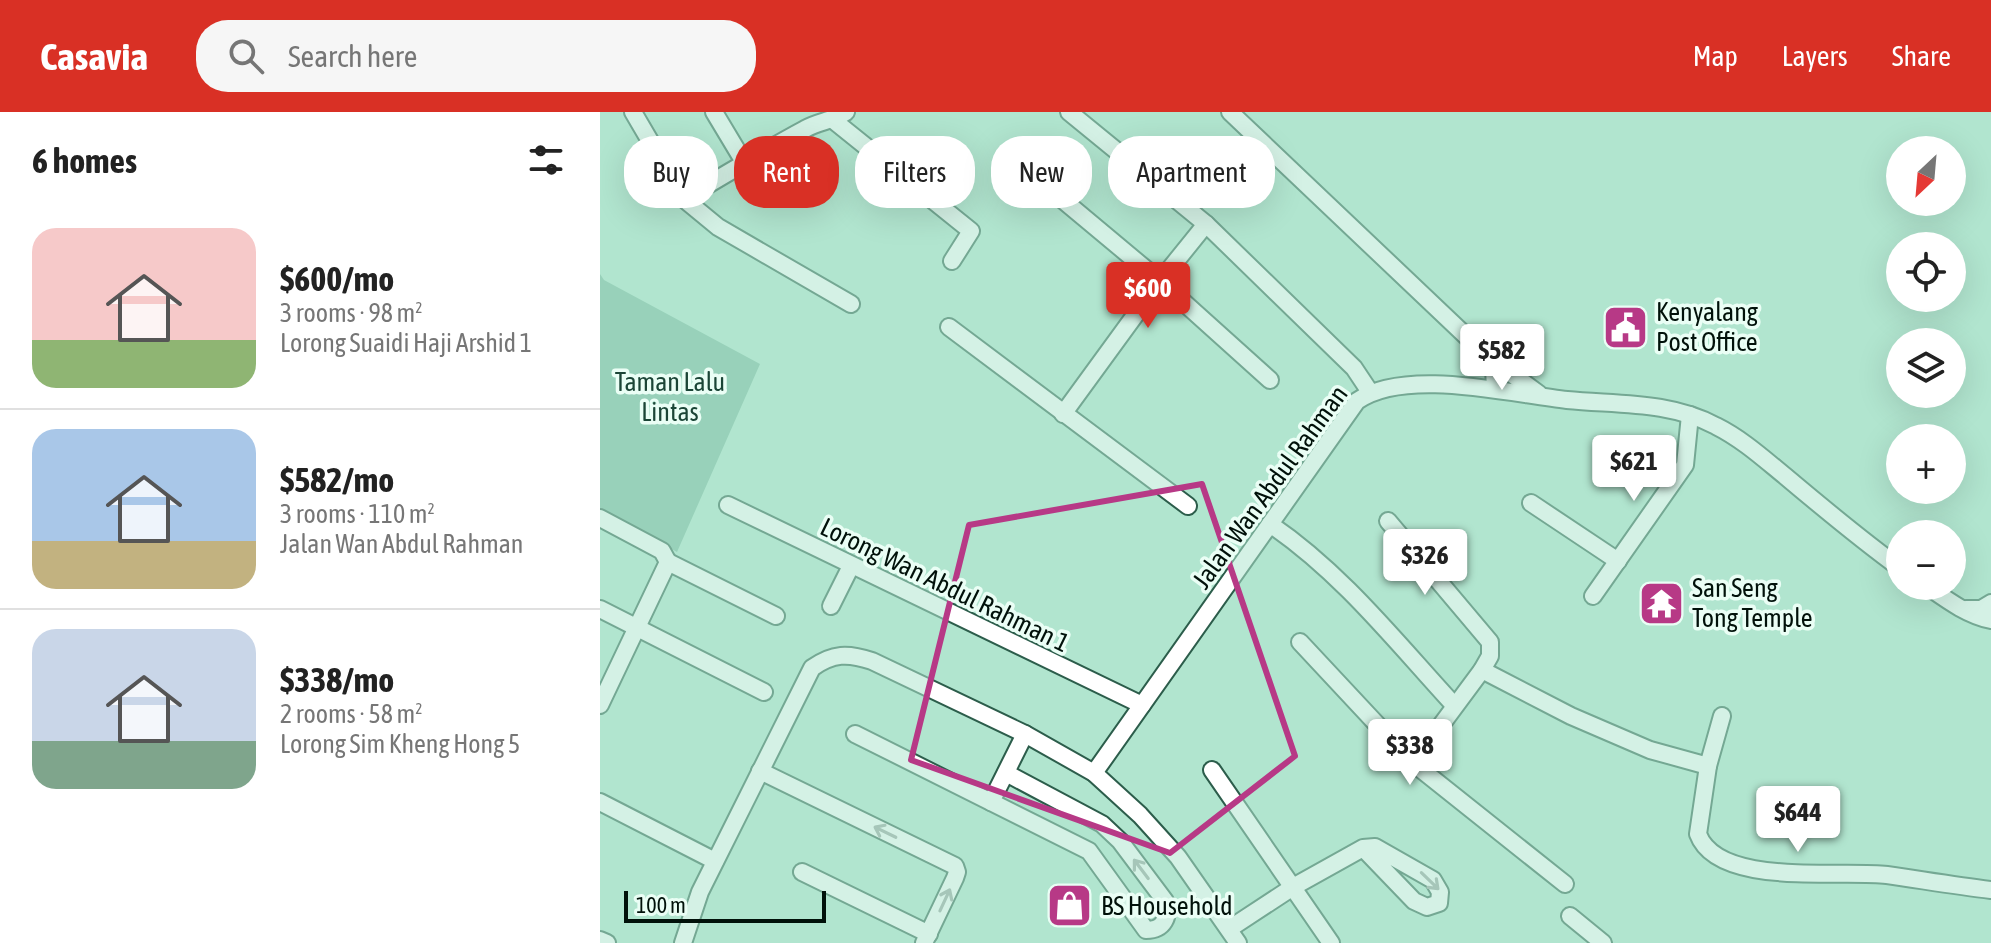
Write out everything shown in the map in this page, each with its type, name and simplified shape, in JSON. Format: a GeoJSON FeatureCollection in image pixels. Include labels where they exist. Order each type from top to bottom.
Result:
{"type":"FeatureCollection","features":[{"type":"Feature","properties":{"kind":"street"},"geometry":{"type":"LineString","coordinates":[[633,112],[647,136]]}},
{"type":"Feature","properties":{"kind":"street"},"geometry":{"type":"LineString","coordinates":[[714,112],[734,145]]}},
{"type":"Feature","properties":{"kind":"street"},"geometry":{"type":"LineString","coordinates":[[1069,112],[1206,224],[1354,368],[1370,392]]}},
{"type":"Feature","properties":{"kind":"street"},"geometry":{"type":"LineString","coordinates":[[1230,112],[1486,355],[1543,396]]}},
{"type":"Feature","properties":{"kind":"street"},"geometry":{"type":"LineString","coordinates":[[781,136],[806,119],[840,116],[971,231],[952,261]]}},
{"type":"Feature","properties":{"kind":"street"},"geometry":{"type":"LineString","coordinates":[[695,208],[718,227],[851,304]]}},
{"type":"Feature","properties":{"kind":"street"},"geometry":{"type":"LineString","coordinates":[[1073,208],[1270,380]]}},
{"type":"Feature","properties":{"kind":"street"},"geometry":{"type":"LineString","coordinates":[[1063,414],[1160,281],[1206,224]]}},
{"type":"Feature","properties":{"kind":"street"},"geometry":{"type":"LineString","coordinates":[[949,327],[1188,506]]}},
{"type":"Feature","properties":{"kind":"street"},"geometry":{"type":"LineString","coordinates":[[1486,355],[1488,388]]}},
{"type":"Feature","properties":{"kind":"street","name":"Jalan Wan Abdul Rahman"},"geometry":{"type":"LineString","coordinates":[[1094,773],[1357,401],[1370,392],[1402,386],[1488,388],[1566,400],[1640,404],[1690,415],[1714,424],[1739,439],[1886,558]]}},
{"type":"Feature","properties":{"kind":"street"},"geometry":{"type":"LineString","coordinates":[[1593,596],[1685,465],[1690,415]]}},
{"type":"Feature","properties":{"kind":"street"},"geometry":{"type":"LineString","coordinates":[[1531,503],[1618,561]]}},
{"type":"Feature","properties":{"kind":"street","name":"Lorong Wan Abdul Rahman 1"},"geometry":{"type":"LineString","coordinates":[[728,505],[1142,705]]}},
{"type":"Feature","properties":{"kind":"street"},"geometry":{"type":"LineString","coordinates":[[600,518],[662,551],[668,562],[776,616]]}},
{"type":"Feature","properties":{"kind":"street"},"geometry":{"type":"LineString","coordinates":[[1388,521],[1490,642],[1490,656],[1482,670],[1413,763]]}},
{"type":"Feature","properties":{"kind":"street"},"geometry":{"type":"LineString","coordinates":[[1270,524],[1302,546],[1339,579],[1454,705]]}},
{"type":"Feature","properties":{"kind":"street"},"geometry":{"type":"LineString","coordinates":[[600,705],[668,562]]}},
{"type":"Feature","properties":{"kind":"street"},"geometry":{"type":"LineString","coordinates":[[831,606],[851,566]]}},
{"type":"Feature","properties":{"kind":"street"},"geometry":{"type":"LineString","coordinates":[[1949,600],[1984,619],[1991,631]]}},
{"type":"Feature","properties":{"kind":"street"},"geometry":{"type":"LineString","coordinates":[[1961,608],[1981,609],[1991,603]]}},
{"type":"Feature","properties":{"kind":"street"},"geometry":{"type":"LineString","coordinates":[[600,609],[764,692]]}},
{"type":"Feature","properties":{"kind":"street"},"geometry":{"type":"LineString","coordinates":[[1300,642],[1413,763],[1565,884]]}},
{"type":"Feature","properties":{"kind":"street"},"geometry":{"type":"LineString","coordinates":[[683,943],[700,892],[812,668],[826,658],[840,654],[852,654],[872,661],[1025,734],[1094,773],[1140,815],[1178,857],[1234,936],[1293,887],[1363,848],[1375,847],[1433,880],[1440,892],[1439,903],[1427,907],[1414,901],[1363,848]]}},
{"type":"Feature","properties":{"kind":"street"},"geometry":{"type":"LineString","coordinates":[[1482,670],[1571,716],[1624,739],[1650,750],[1708,766]]}},
{"type":"Feature","properties":{"kind":"street"},"geometry":{"type":"LineString","coordinates":[[1722,716],[1708,766],[1698,834],[1713,855],[1725,863],[1802,875],[1885,875],[1991,890]]}},
{"type":"Feature","properties":{"kind":"street"},"geometry":{"type":"LineString","coordinates":[[855,734],[1089,851],[1146,930],[1164,923],[1168,913],[1165,901],[1112,833],[1079,811],[1006,773]]}},
{"type":"Feature","properties":{"kind":"street"},"geometry":{"type":"LineString","coordinates":[[991,802],[1025,734]]}},
{"type":"Feature","properties":{"kind":"street"},"geometry":{"type":"LineString","coordinates":[[1212,770],[1331,943]]}},
{"type":"Feature","properties":{"kind":"street"},"geometry":{"type":"LineString","coordinates":[[760,771],[955,866],[957,872],[926,938],[802,872]]}},
{"type":"Feature","properties":{"kind":"street"},"geometry":{"type":"LineString","coordinates":[[600,802],[715,861]]}},
{"type":"Feature","properties":{"kind":"street"},"geometry":{"type":"LineString","coordinates":[[1570,916],[1603,943]]}},
{"type":"Feature","properties":{"kind":"street"},"geometry":{"type":"LineString","coordinates":[[600,940],[607,943]]}},
{"type":"Feature","properties":{"kind":"highlighted area"},"geometry":{"type":"Polygon","coordinates":[[[1202,484],[1295,756],[1170,853],[911,760],[969,525],[1202,484]]]}},
{"type":"Feature","properties":{"kind":"green space","name":"Taman Lalu Lintas"},"geometry":{"type":"Polygon","coordinates":[[[600,274],[604,280],[760,364],[677,552],[600,508],[600,274]]]}},
{"type":"Feature","properties":{"kind":"place","name":"Kenyalang Post Office"},"geometry":{"type":"Point","coordinates":[1625,327]}},
{"type":"Feature","properties":{"kind":"place","name":"San Seng Tong Temple"},"geometry":{"type":"Point","coordinates":[1661,603]}},
{"type":"Feature","properties":{"kind":"place","name":"BS Household"},"geometry":{"type":"Point","coordinates":[1070,906]}}]}
